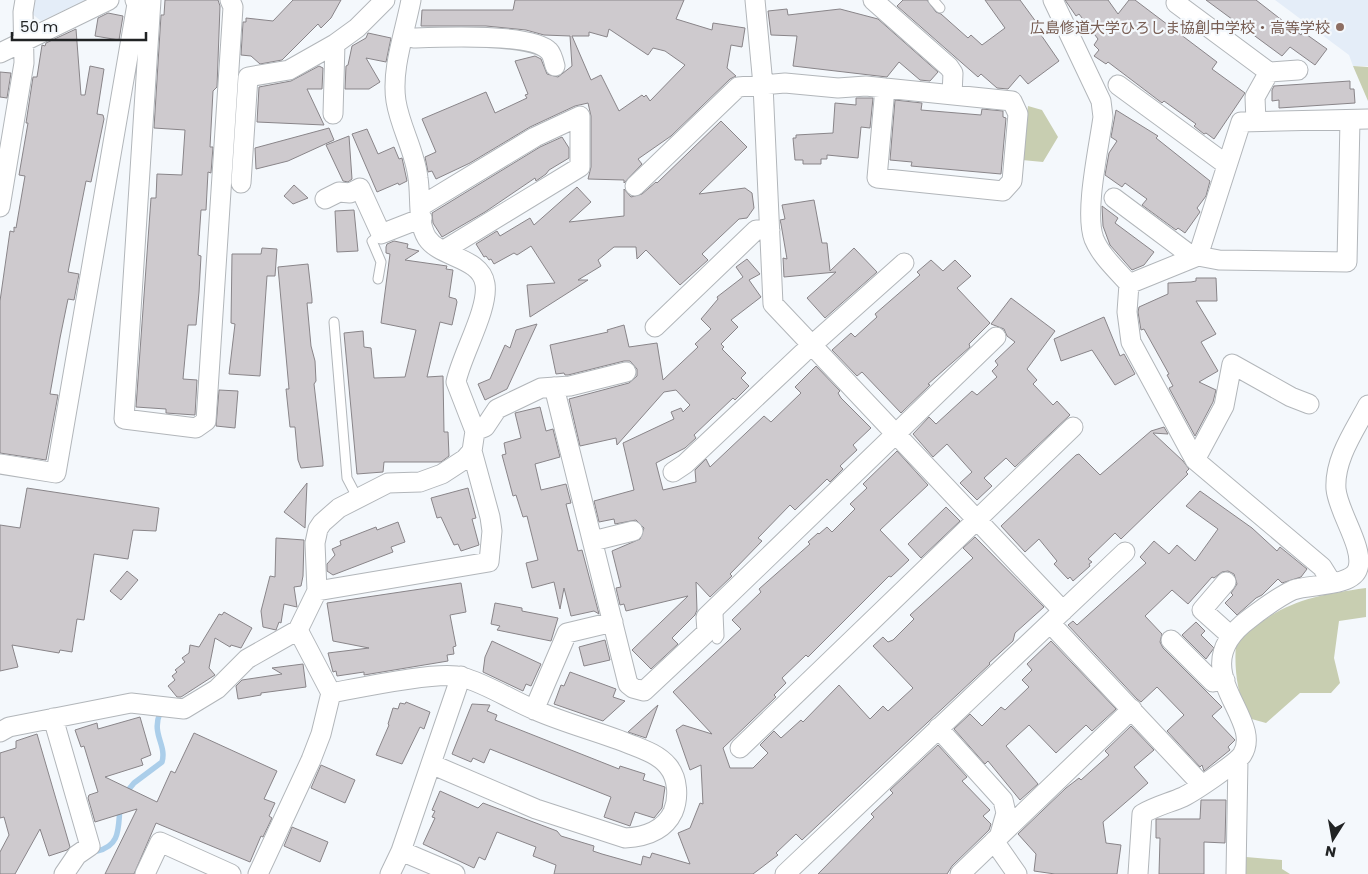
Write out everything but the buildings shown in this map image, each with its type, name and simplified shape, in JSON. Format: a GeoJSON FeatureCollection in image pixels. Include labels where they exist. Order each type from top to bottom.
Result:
{"type":"FeatureCollection","features":[{"type":"Feature","properties":{"kind":"street"},"geometry":{"type":"LineString","coordinates":[[0,207],[24,63],[26,0]]}},
{"type":"Feature","properties":{"kind":"street"},"geometry":{"type":"LineString","coordinates":[[0,52],[109,0]]}},
{"type":"Feature","properties":{"kind":"street"},"geometry":{"type":"LineString","coordinates":[[0,464],[56,473],[135,14],[135,0]]}},
{"type":"Feature","properties":{"kind":"street"},"geometry":{"type":"LineString","coordinates":[[151,0],[124,419],[196,428],[206,421],[233,7],[230,0]]}},
{"type":"Feature","properties":{"kind":"street"},"geometry":{"type":"LineString","coordinates":[[242,183],[248,77],[290,70],[335,44],[357,28],[385,0]]}},
{"type":"Feature","properties":{"kind":"street"},"geometry":{"type":"LineString","coordinates":[[0,732],[9,727],[130,703],[184,709],[217,688],[247,658],[298,630],[316,591],[315,543],[318,529],[339,508],[357,497],[388,483],[420,482],[442,474],[465,459],[472,451],[475,442],[475,431],[456,382],[472,337],[484,296],[485,284],[475,268],[427,238],[418,176],[396,102],[394,82],[411,0]]}},
{"type":"Feature","properties":{"kind":"street"},"geometry":{"type":"LineString","coordinates":[[755,0],[763,85],[773,304],[978,520],[1132,709],[1202,784]]}},
{"type":"Feature","properties":{"kind":"street"},"geometry":{"type":"LineString","coordinates":[[873,0],[949,67],[953,73],[952,95]]}},
{"type":"Feature","properties":{"kind":"street"},"geometry":{"type":"LineString","coordinates":[[1055,1],[1101,101],[1103,117],[1090,217],[1093,237],[1102,253],[1129,284],[1126,312],[1131,342],[1195,460],[1322,567],[1332,583]]}},
{"type":"Feature","properties":{"kind":"street"},"geometry":{"type":"LineString","coordinates":[[1176,3],[1269,72],[1298,70]]}},
{"type":"Feature","properties":{"kind":"street"},"geometry":{"type":"LineString","coordinates":[[404,36],[414,38],[478,36],[514,41],[538,45],[550,51],[557,59]]}},
{"type":"Feature","properties":{"kind":"street"},"geometry":{"type":"LineString","coordinates":[[333,114],[335,44]]}},
{"type":"Feature","properties":{"kind":"street"},"geometry":{"type":"LineString","coordinates":[[1256,122],[1256,97],[1269,72]]}},
{"type":"Feature","properties":{"kind":"street"},"geometry":{"type":"LineString","coordinates":[[635,186],[738,87],[785,83],[838,88],[866,86],[1012,101],[1018,114],[1012,181],[1003,191],[877,178],[885,88]]}},
{"type":"Feature","properties":{"kind":"street"},"geometry":{"type":"LineString","coordinates":[[1118,84],[1227,165]]}},
{"type":"Feature","properties":{"kind":"street"},"geometry":{"type":"LineString","coordinates":[[325,199],[339,192],[350,193],[360,188],[381,234],[422,212],[535,137],[580,116],[580,167],[444,250]]}},
{"type":"Feature","properties":{"kind":"street"},"geometry":{"type":"LineString","coordinates":[[1114,198],[1196,256],[1219,260],[1347,262],[1359,120],[1241,122],[1196,256],[1129,284]]}},
{"type":"Feature","properties":{"kind":"street"},"geometry":{"type":"LineString","coordinates":[[655,327],[756,230],[770,230]]}},
{"type":"Feature","properties":{"kind":"street"},"geometry":{"type":"LineString","coordinates":[[673,472],[685,464],[904,263]]}},
{"type":"Feature","properties":{"kind":"street"},"geometry":{"type":"LineString","coordinates":[[554,387],[628,684],[632,688],[644,691],[707,632],[706,616],[996,337]]}},
{"type":"Feature","properties":{"kind":"street"},"geometry":{"type":"LineString","coordinates":[[1195,460],[1224,406],[1234,356],[1292,397],[1309,404]]}},
{"type":"Feature","properties":{"kind":"street"},"geometry":{"type":"LineString","coordinates":[[475,431],[485,426],[497,409],[541,388],[570,386],[626,372]]}},
{"type":"Feature","properties":{"kind":"street"},"geometry":{"type":"LineString","coordinates":[[1138,874],[1142,814],[1157,805],[1183,797],[1238,759],[1242,754],[1247,737],[1225,680],[1222,653],[1231,636],[1248,620],[1293,590],[1349,580],[1355,575],[1358,568],[1357,550],[1336,489],[1342,454],[1368,405]]}},
{"type":"Feature","properties":{"kind":"street"},"geometry":{"type":"LineString","coordinates":[[740,748],[1073,427]]}},
{"type":"Feature","properties":{"kind":"street"},"geometry":{"type":"LineString","coordinates":[[316,591],[489,562],[492,531],[490,517],[472,451]]}},
{"type":"Feature","properties":{"kind":"street"},"geometry":{"type":"LineString","coordinates":[[593,541],[633,532]]}},
{"type":"Feature","properties":{"kind":"street"},"geometry":{"type":"LineString","coordinates":[[785,874],[1125,552]]}},
{"type":"Feature","properties":{"kind":"street"},"geometry":{"type":"LineString","coordinates":[[1226,582],[1202,610],[1231,636]]}},
{"type":"Feature","properties":{"kind":"street"},"geometry":{"type":"LineString","coordinates":[[534,710],[567,633],[613,622]]}},
{"type":"Feature","properties":{"kind":"street"},"geometry":{"type":"LineString","coordinates":[[258,874],[314,753],[330,693],[298,630]]}},
{"type":"Feature","properties":{"kind":"street"},"geometry":{"type":"LineString","coordinates":[[1171,640],[1213,682],[1225,680]]}},
{"type":"Feature","properties":{"kind":"street"},"geometry":{"type":"LineString","coordinates":[[330,693],[440,675],[461,676],[534,710],[629,744],[658,757],[668,765],[673,775],[677,794],[676,805],[664,825],[639,837],[612,835],[536,809],[431,764]]}},
{"type":"Feature","properties":{"kind":"street"},"geometry":{"type":"LineString","coordinates":[[390,874],[401,851],[461,676]]}},
{"type":"Feature","properties":{"kind":"street"},"geometry":{"type":"LineString","coordinates":[[960,874],[1132,709]]}},
{"type":"Feature","properties":{"kind":"street"},"geometry":{"type":"LineString","coordinates":[[53,718],[90,846],[77,855],[64,874]]}},
{"type":"Feature","properties":{"kind":"street"},"geometry":{"type":"LineString","coordinates":[[938,728],[1003,800],[1006,813],[997,838]]}},
{"type":"Feature","properties":{"kind":"street"},"geometry":{"type":"LineString","coordinates":[[1236,874],[1238,759]]}},
{"type":"Feature","properties":{"kind":"street"},"geometry":{"type":"LineString","coordinates":[[997,838],[1018,874]]}},
{"type":"Feature","properties":{"kind":"street"},"geometry":{"type":"LineString","coordinates":[[145,874],[160,842],[231,874]]}},
{"type":"Feature","properties":{"kind":"street"},"geometry":{"type":"LineString","coordinates":[[401,851],[455,874]]}},
{"type":"Feature","properties":{"kind":"lane"},"geometry":{"type":"LineString","coordinates":[[933,0],[940,8]]}},
{"type":"Feature","properties":{"kind":"lane"},"geometry":{"type":"LineString","coordinates":[[378,279],[381,262],[372,241],[381,234]]}},
{"type":"Feature","properties":{"kind":"lane"},"geometry":{"type":"LineString","coordinates":[[334,322],[347,478],[357,497]]}},
{"type":"Feature","properties":{"kind":"lane"},"geometry":{"type":"LineString","coordinates":[[714,610],[718,613],[719,636],[717,638]]}},
{"type":"Feature","properties":{"kind":"shaded area"},"geometry":{"type":"Polygon","coordinates":[[[33,0],[86,0],[41,21],[31,13],[33,0]]]}},
{"type":"Feature","properties":{"kind":"shaded area","name":"広島修道大学ひろしま協創中学校・高等学校"},"geometry":{"type":"Polygon","coordinates":[[[1275,0],[1368,0],[1368,66],[1353,66],[1349,55],[1275,0]]]}},
{"type":"Feature","properties":{"kind":"green space"},"geometry":{"type":"Polygon","coordinates":[[[1353,66],[1368,67],[1368,101],[1353,66]]]}},
{"type":"Feature","properties":{"kind":"green space"},"geometry":{"type":"Polygon","coordinates":[[[1028,106],[1042,110],[1058,137],[1043,162],[1022,160],[1028,106]]]}},
{"type":"Feature","properties":{"kind":"green space"},"geometry":{"type":"Polygon","coordinates":[[[1366,588],[1366,617],[1339,621],[1334,658],[1340,683],[1331,693],[1300,693],[1266,723],[1248,718],[1237,681],[1235,662],[1236,642],[1267,618],[1296,603],[1328,594],[1366,588]]]}},
{"type":"Feature","properties":{"kind":"green space"},"geometry":{"type":"Polygon","coordinates":[[[1246,857],[1282,860],[1282,869],[1290,874],[1246,874],[1246,857]]]}},
{"type":"Feature","properties":{"kind":"waterway"},"geometry":{"type":"LineString","coordinates":[[125,794],[134,783],[162,762],[163,750],[157,727],[160,713]]}},
{"type":"Feature","properties":{"kind":"waterway"},"geometry":{"type":"LineString","coordinates":[[97,851],[110,845],[117,835],[120,808]]}},
{"type":"Feature","properties":{"kind":"place","name":"広島修道大学ひろしま協創中学校・高等学校"},"geometry":{"type":"Point","coordinates":[1340,27]}}]}
